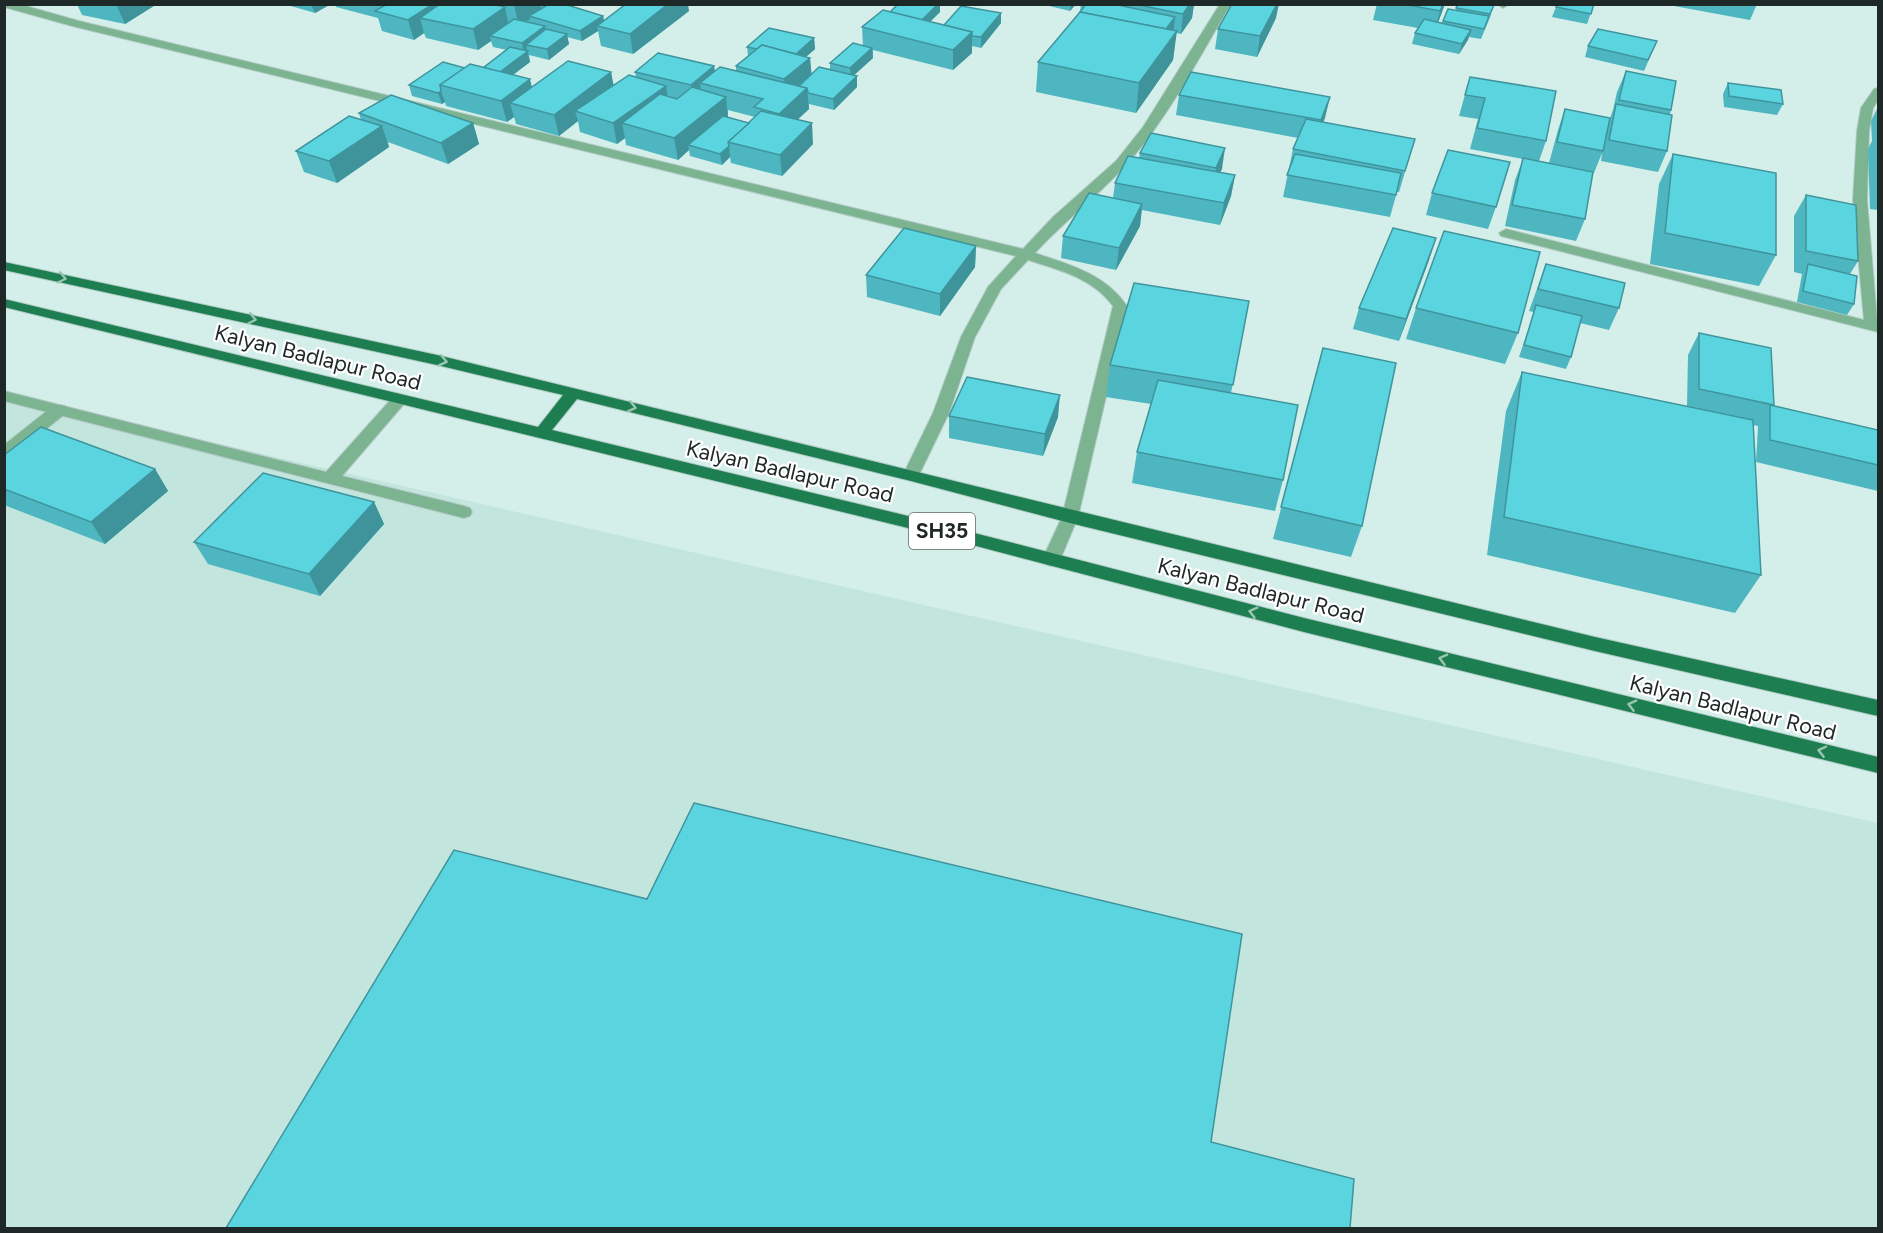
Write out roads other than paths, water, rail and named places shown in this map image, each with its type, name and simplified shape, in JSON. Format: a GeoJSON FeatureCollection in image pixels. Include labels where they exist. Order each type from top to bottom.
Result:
{"type":"FeatureCollection","features":[{"type":"Feature","properties":{"kind":"main road","name":"Kalyan Badlapur Road"},"geometry":{"type":"LineString","coordinates":[[4,266],[437,360],[1607,647],[1878,708]]}},
{"type":"Feature","properties":{"kind":"main road","name":"Kalyan Badlapur Road"},"geometry":{"type":"LineString","coordinates":[[4,303],[904,521],[1304,625],[1878,765]]}},
{"type":"Feature","properties":{"kind":"main road"},"geometry":{"type":"LineString","coordinates":[[541,434],[573,393]]}},
{"type":"Feature","properties":{"kind":"street"},"geometry":{"type":"LineString","coordinates":[[5,4],[76,24],[1026,254],[1097,282],[1114,295],[1120,306],[1070,517],[1051,560]]}},
{"type":"Feature","properties":{"kind":"street"},"geometry":{"type":"LineString","coordinates":[[911,475],[941,413],[968,337],[995,287],[1058,220],[1120,164],[1148,129],[1226,4]]}},
{"type":"Feature","properties":{"kind":"street"},"geometry":{"type":"LineString","coordinates":[[1506,233],[1803,306],[1875,327],[1860,200],[1863,131],[1867,108],[1878,92]]}},
{"type":"Feature","properties":{"kind":"street"},"geometry":{"type":"LineString","coordinates":[[4,396],[464,512]]}},
{"type":"Feature","properties":{"kind":"street"},"geometry":{"type":"LineString","coordinates":[[330,479],[399,400]]}},
{"type":"Feature","properties":{"kind":"street"},"geometry":{"type":"LineString","coordinates":[[4,454],[59,410]]}}]}
